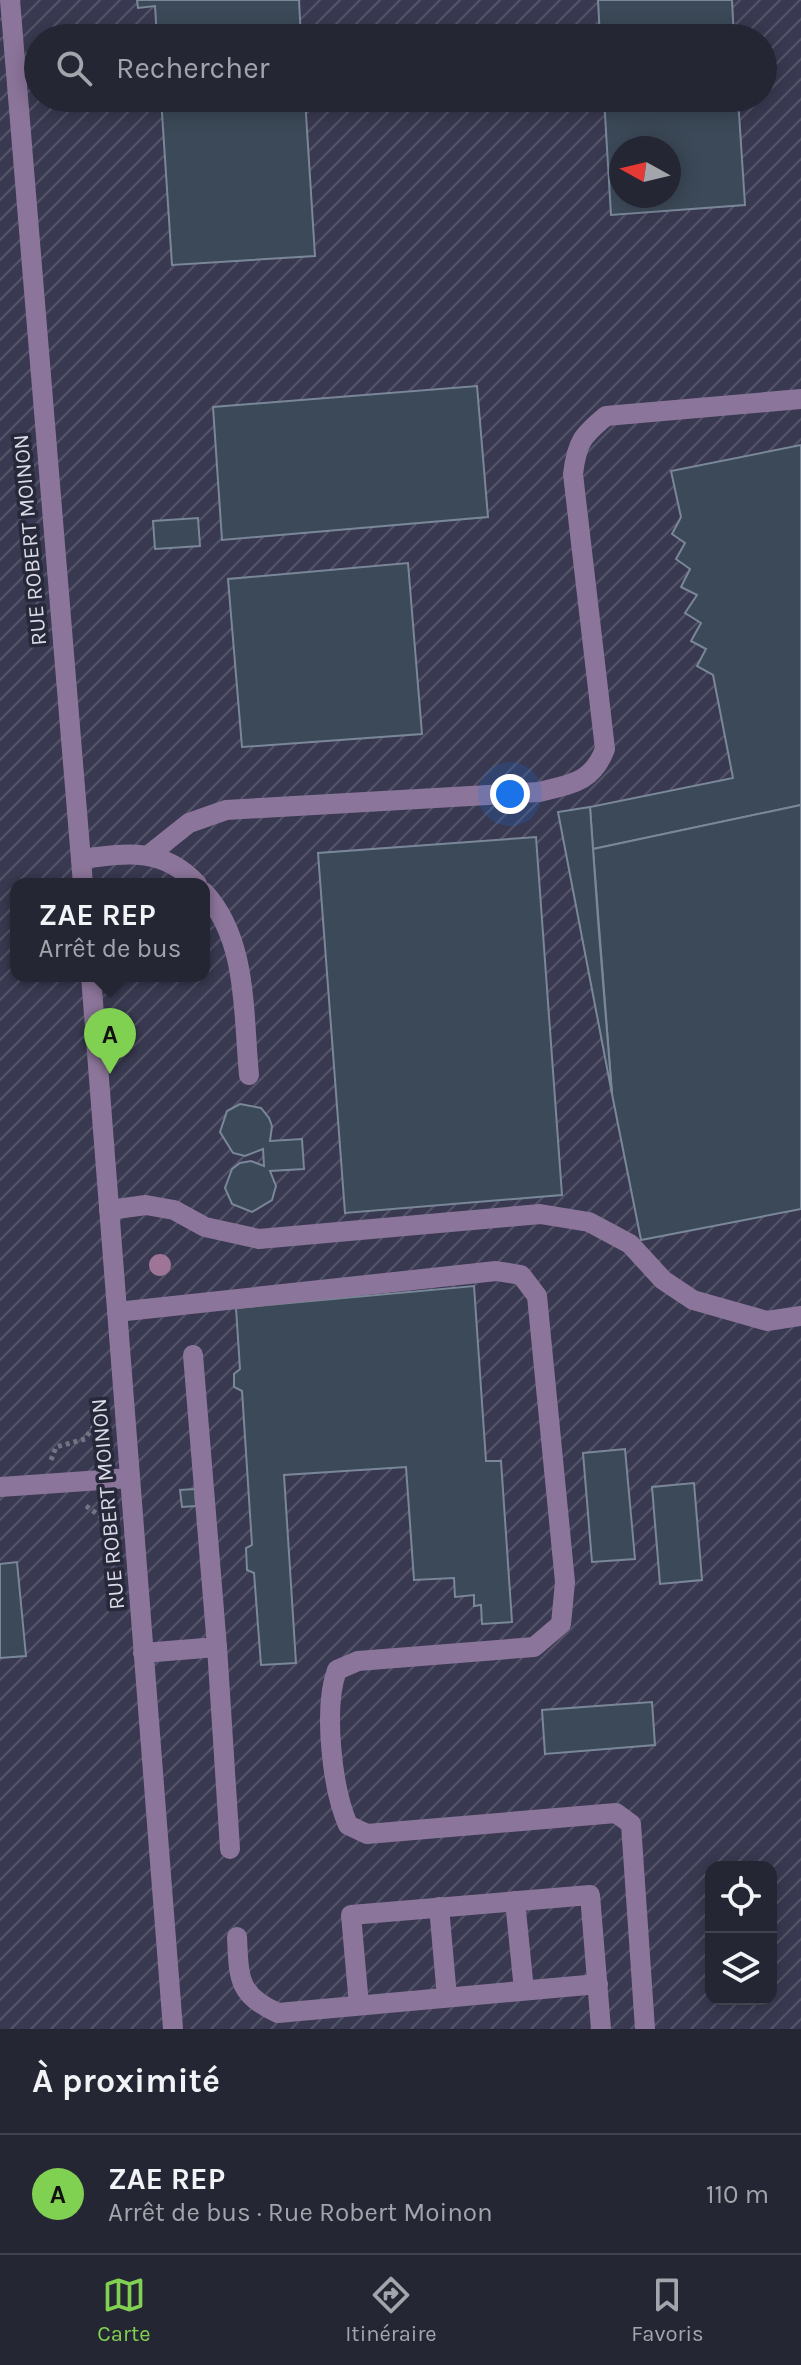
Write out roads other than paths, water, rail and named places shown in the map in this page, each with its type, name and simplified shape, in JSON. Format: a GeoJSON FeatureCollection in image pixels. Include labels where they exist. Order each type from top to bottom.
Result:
{"type":"FeatureCollection","features":[{"type":"Feature","properties":{"kind":"street","name":"RUE ROBERT MOINON"},"geometry":{"type":"LineString","coordinates":[[10,0],[83,878]]}},
{"type":"Feature","properties":{"kind":"street"},"geometry":{"type":"LineString","coordinates":[[150,854],[189,823],[226,810],[539,792],[577,783],[598,767],[605,749],[573,474],[577,447],[606,416],[801,399]]}},
{"type":"Feature","properties":{"kind":"street"},"geometry":{"type":"LineString","coordinates":[[81,859],[150,854],[183,869],[191,878]]}},
{"type":"Feature","properties":{"kind":"street"},"geometry":{"type":"LineString","coordinates":[[210,898],[220,909],[235,941],[249,1075]]}},
{"type":"Feature","properties":{"kind":"street","name":"RUE ROBERT MOINON"},"geometry":{"type":"LineString","coordinates":[[91,982],[173,2029]]}},
{"type":"Feature","properties":{"kind":"street"},"geometry":{"type":"LineString","coordinates":[[109,1210],[146,1205],[174,1210],[205,1227],[259,1239],[540,1214],[589,1222],[630,1244],[663,1280],[693,1300],[767,1321],[801,1316]]}},
{"type":"Feature","properties":{"kind":"street"},"geometry":{"type":"LineString","coordinates":[[117,1312],[496,1271],[521,1275],[537,1296],[565,1582],[561,1624],[534,1647],[358,1661],[337,1670],[330,1689],[337,1800],[348,1825],[367,1834],[616,1813],[631,1824],[645,2029]]}},
{"type":"Feature","properties":{"kind":"street"},"geometry":{"type":"LineString","coordinates":[[193,1355],[230,1849]]}},
{"type":"Feature","properties":{"kind":"street"},"geometry":{"type":"LineString","coordinates":[[0,1487],[130,1478]]}},
{"type":"Feature","properties":{"kind":"street"},"geometry":{"type":"LineString","coordinates":[[143,1653],[217,1647]]}},
{"type":"Feature","properties":{"kind":"street"},"geometry":{"type":"LineString","coordinates":[[359,2005],[351,1915],[590,1895],[601,2029]]}},
{"type":"Feature","properties":{"kind":"street"},"geometry":{"type":"LineString","coordinates":[[515,1901],[524,1990]]}},
{"type":"Feature","properties":{"kind":"street"},"geometry":{"type":"LineString","coordinates":[[439,1907],[447,1997]]}},
{"type":"Feature","properties":{"kind":"street"},"geometry":{"type":"LineString","coordinates":[[237,1937],[239,1976],[257,2003],[278,2013],[598,1984]]}},
{"type":"Feature","properties":{"kind":"place","name":"ZAE REP"},"geometry":{"type":"Point","coordinates":[110,1074]}}]}
